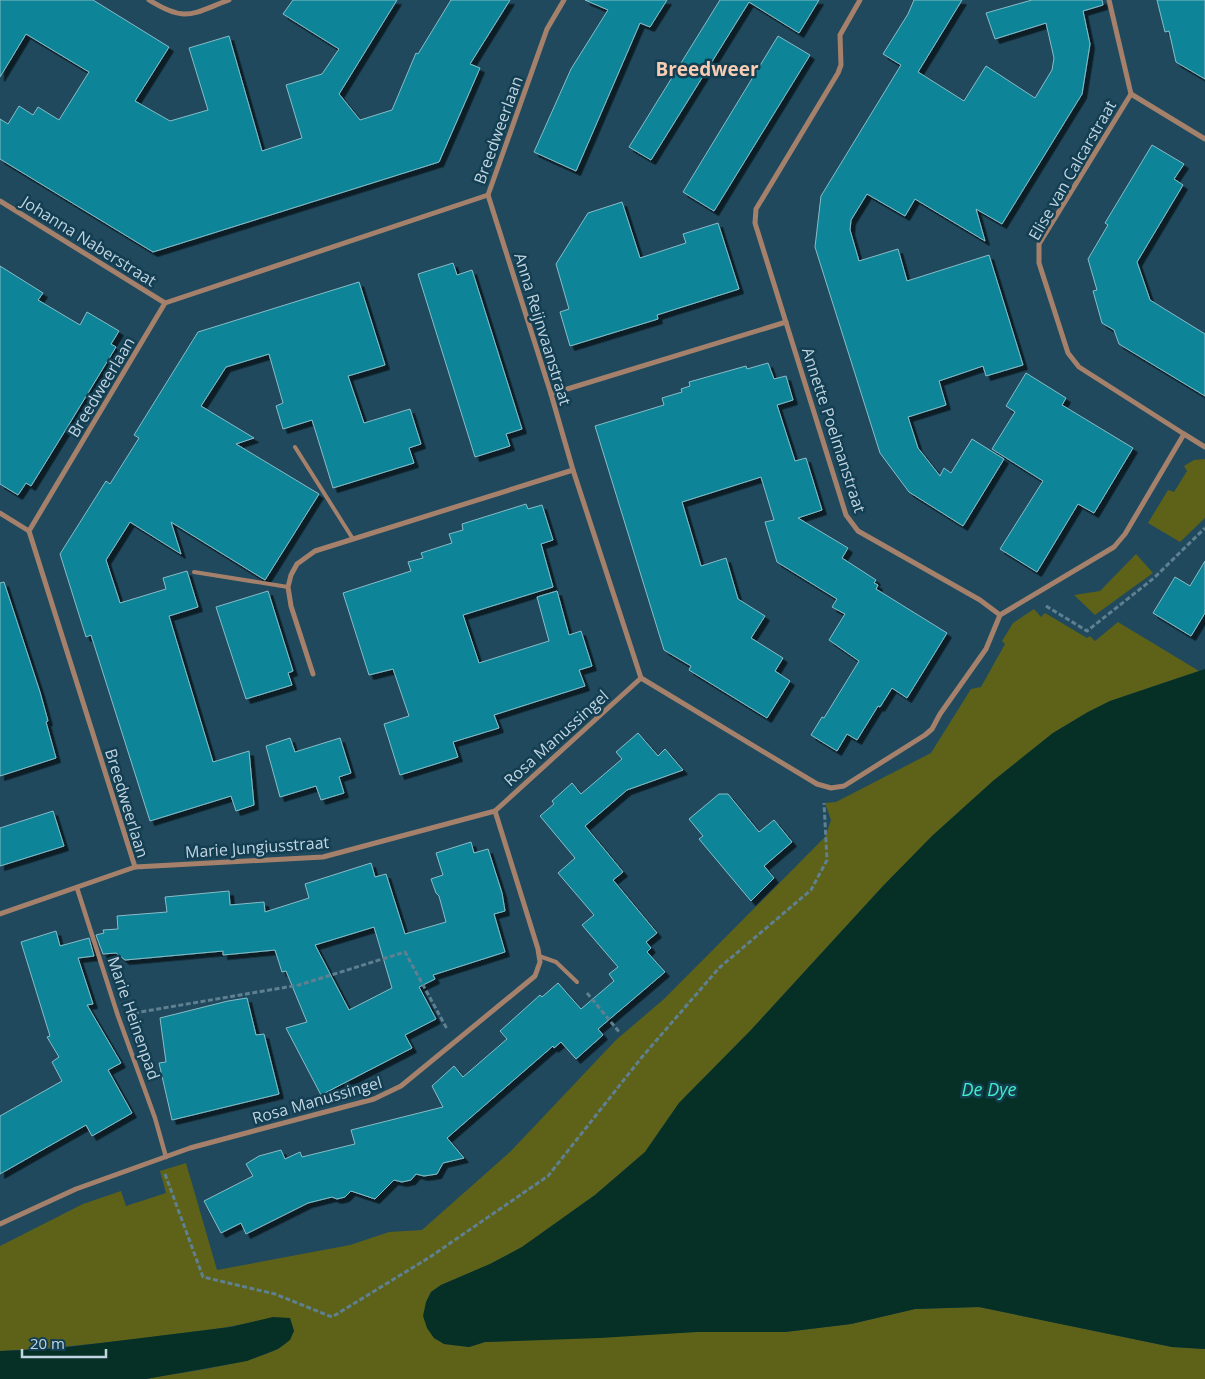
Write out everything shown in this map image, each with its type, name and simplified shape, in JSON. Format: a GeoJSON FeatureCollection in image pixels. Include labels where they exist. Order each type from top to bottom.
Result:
{"type":"FeatureCollection","features":[{"type":"Feature","properties":{"kind":"street"},"geometry":{"type":"LineString","coordinates":[[149,0],[176,14],[188,16],[229,0]]}},
{"type":"Feature","properties":{"kind":"street","name":"Breedweerlaan"},"geometry":{"type":"LineString","coordinates":[[0,914],[135,867],[29,531],[165,303],[488,195],[547,29],[564,0]]}},
{"type":"Feature","properties":{"kind":"street","name":"Annette Poelmanstraat"},"geometry":{"type":"LineString","coordinates":[[860,0],[840,35],[841,65],[838,73],[756,209],[755,223],[846,516],[858,530],[980,600],[1000,615]]}},
{"type":"Feature","properties":{"kind":"street","name":"Elise van Calcarstraat"},"geometry":{"type":"LineString","coordinates":[[1108,0],[1131,94],[1205,139]]}},
{"type":"Feature","properties":{"kind":"street","name":"Elise van Calcarstraat"},"geometry":{"type":"LineString","coordinates":[[1131,94],[1039,244],[1039,263],[1068,353],[1079,367],[1184,434]]}},
{"type":"Feature","properties":{"kind":"street","name":"Anna Reijnvaanstraat"},"geometry":{"type":"LineString","coordinates":[[488,195],[551,394],[572,470],[641,678]]}},
{"type":"Feature","properties":{"kind":"street","name":"Johanna Naberstraat"},"geometry":{"type":"LineString","coordinates":[[0,201],[165,303]]}},
{"type":"Feature","properties":{"kind":"street"},"geometry":{"type":"LineString","coordinates":[[551,394],[786,322]]}},
{"type":"Feature","properties":{"kind":"street"},"geometry":{"type":"LineString","coordinates":[[641,678],[823,786],[831,788],[844,786],[925,736],[932,729],[940,714],[986,649],[1000,615],[1114,547],[1125,534],[1184,434],[1205,447]]}},
{"type":"Feature","properties":{"kind":"street"},"geometry":{"type":"LineString","coordinates":[[313,674],[291,606],[288,587],[291,575],[297,564],[315,551],[572,470]]}},
{"type":"Feature","properties":{"kind":"street"},"geometry":{"type":"LineString","coordinates":[[0,513],[29,531]]}},
{"type":"Feature","properties":{"kind":"street","name":"Rosa Manussingel"},"geometry":{"type":"LineString","coordinates":[[495,811],[641,678]]}},
{"type":"Feature","properties":{"kind":"street"},"geometry":{"type":"LineString","coordinates":[[495,811],[539,956]]}},
{"type":"Feature","properties":{"kind":"street","name":"Marie Jungiusstraat"},"geometry":{"type":"LineString","coordinates":[[135,867],[323,857],[495,811]]}},
{"type":"Feature","properties":{"kind":"street","name":"Marie Heinenpad"},"geometry":{"type":"LineString","coordinates":[[77,888],[118,1016],[155,1118],[166,1157]]}},
{"type":"Feature","properties":{"kind":"street","name":"Rosa Manussingel"},"geometry":{"type":"LineString","coordinates":[[0,1224],[76,1189],[190,1148],[374,1099],[402,1086],[535,976],[540,962],[539,956]]}},
{"type":"Feature","properties":{"kind":"lane"},"geometry":{"type":"LineString","coordinates":[[295,446],[352,539]]}},
{"type":"Feature","properties":{"kind":"lane"},"geometry":{"type":"LineString","coordinates":[[194,572],[288,587]]}},
{"type":"Feature","properties":{"kind":"lane"},"geometry":{"type":"LineString","coordinates":[[539,956],[556,962],[578,982]]}},
{"type":"Feature","properties":{"kind":"path"},"geometry":{"type":"LineString","coordinates":[[1031,597],[1088,631],[1154,578],[1205,528]]}},
{"type":"Feature","properties":{"kind":"path"},"geometry":{"type":"LineString","coordinates":[[159,1159],[203,1277],[275,1294],[332,1317],[430,1257],[548,1176],[642,1057],[718,968],[811,890],[827,860],[823,786]]}},
{"type":"Feature","properties":{"kind":"path"},"geometry":{"type":"LineString","coordinates":[[118,1016],[299,985],[405,952],[454,1043]]}},
{"type":"Feature","properties":{"kind":"path"},"geometry":{"type":"LineString","coordinates":[[578,982],[620,1033]]}},
{"type":"Feature","properties":{"kind":"shaded area"},"geometry":{"type":"Polygon","coordinates":[[[1205,459],[1205,518],[1180,542],[1148,523],[1168,490],[1174,492],[1187,471],[1184,466],[1194,460],[1205,459]]]}},
{"type":"Feature","properties":{"kind":"shaded area"},"geometry":{"type":"Polygon","coordinates":[[[1136,554],[1153,573],[1095,615],[1074,595],[1100,591],[1136,554]]]}},
{"type":"Feature","properties":{"kind":"shaded area"},"geometry":{"type":"Polygon","coordinates":[[[1034,609],[1041,617],[1045,613],[1087,638],[1090,636],[1095,641],[1118,622],[1199,671],[1110,701],[1088,712],[1053,733],[993,781],[932,836],[883,886],[751,1030],[679,1103],[645,1152],[595,1195],[522,1247],[490,1264],[441,1285],[431,1292],[426,1302],[427,1328],[434,1338],[445,1344],[469,1347],[485,1342],[696,1332],[785,1332],[851,1324],[915,1309],[979,1307],[1172,1347],[1205,1349],[1205,1379],[146,1379],[222,1366],[262,1356],[277,1349],[289,1340],[294,1331],[290,1319],[261,1320],[214,1329],[54,1348],[0,1351],[0,1246],[83,1204],[121,1191],[126,1206],[166,1193],[160,1171],[186,1163],[217,1270],[350,1245],[389,1232],[422,1230],[510,1152],[616,1040],[664,999],[825,837],[831,820],[825,803],[836,802],[931,753],[971,689],[981,687],[1005,644],[1002,641],[1013,623],[1034,609]]]}},
{"type":"Feature","properties":{"kind":"water","name":"De Dye"},"geometry":{"type":"Polygon","coordinates":[[[1205,669],[1205,1349],[1172,1347],[979,1307],[915,1309],[851,1324],[785,1332],[696,1332],[485,1342],[469,1347],[444,1344],[434,1338],[427,1328],[423,1316],[426,1302],[431,1292],[441,1285],[490,1264],[522,1247],[595,1195],[645,1152],[679,1103],[751,1030],[883,886],[932,836],[993,781],[1053,733],[1088,712],[1110,701],[1205,669]]]}},
{"type":"Feature","properties":{"kind":"water"},"geometry":{"type":"Polygon","coordinates":[[[273,1317],[290,1318],[294,1331],[290,1340],[278,1349],[247,1361],[146,1379],[0,1379],[0,1351],[52,1349],[231,1327],[273,1317]]]}},
{"type":"Feature","properties":{"kind":"building"},"geometry":{"type":"Polygon","coordinates":[[[0,0],[93,0],[169,47],[135,101],[170,121],[208,110],[189,48],[229,36],[262,151],[302,138],[286,85],[322,74],[339,49],[283,14],[293,0],[397,0],[339,94],[360,120],[392,110],[416,53],[418,54],[451,0],[510,0],[470,64],[480,68],[439,162],[153,252],[0,159],[0,119],[8,124],[19,106],[33,115],[38,107],[59,120],[89,72],[26,34],[0,77],[0,0]]]}},
{"type":"Feature","properties":{"kind":"building"},"geometry":{"type":"Polygon","coordinates":[[[585,0],[667,0],[650,27],[640,23],[576,171],[534,152],[571,69],[608,10],[585,0]]]}},
{"type":"Feature","properties":{"kind":"building"},"geometry":{"type":"Polygon","coordinates":[[[720,0],[819,0],[799,33],[749,2],[651,160],[629,147],[720,0]]]}},
{"type":"Feature","properties":{"kind":"building"},"geometry":{"type":"Polygon","coordinates":[[[914,0],[962,0],[918,72],[964,101],[986,66],[1035,98],[1052,70],[1054,58],[1046,23],[995,39],[986,13],[1032,0],[1102,0],[1103,5],[1083,11],[1090,44],[1082,94],[1002,224],[976,209],[985,241],[915,199],[905,216],[867,194],[851,220],[850,230],[859,261],[898,249],[907,281],[989,255],[1023,365],[986,376],[983,366],[939,381],[946,405],[908,417],[918,448],[940,476],[944,468],[951,473],[972,439],[1004,459],[963,526],[909,492],[880,453],[815,247],[821,196],[901,65],[883,54],[908,14],[914,0]]]}},
{"type":"Feature","properties":{"kind":"building"},"geometry":{"type":"Polygon","coordinates":[[[1157,0],[1205,0],[1205,79],[1176,62],[1169,31],[1165,32],[1157,0]]]}},
{"type":"Feature","properties":{"kind":"building"},"geometry":{"type":"Polygon","coordinates":[[[778,36],[810,55],[714,211],[683,192],[778,36]]]}},
{"type":"Feature","properties":{"kind":"building"},"geometry":{"type":"Polygon","coordinates":[[[1152,145],[1184,164],[1174,179],[1183,185],[1137,262],[1150,300],[1205,334],[1205,396],[1119,344],[1114,330],[1102,323],[1093,291],[1097,290],[1088,259],[1108,225],[1105,223],[1152,145]]]}},
{"type":"Feature","properties":{"kind":"building"},"geometry":{"type":"Polygon","coordinates":[[[622,202],[640,258],[686,243],[683,234],[718,223],[739,289],[657,315],[658,319],[570,346],[560,312],[569,309],[556,264],[588,213],[622,202]]]}},
{"type":"Feature","properties":{"kind":"building"},"geometry":{"type":"Polygon","coordinates":[[[453,263],[457,275],[472,270],[522,429],[506,434],[510,446],[475,457],[418,274],[453,263]]]}},
{"type":"Feature","properties":{"kind":"building"},"geometry":{"type":"Polygon","coordinates":[[[0,266],[43,293],[38,300],[80,325],[87,312],[119,331],[111,344],[116,347],[68,426],[31,486],[26,483],[18,495],[0,484],[0,266]]]}},
{"type":"Feature","properties":{"kind":"building"},"geometry":{"type":"Polygon","coordinates":[[[359,282],[385,365],[348,376],[364,423],[410,409],[421,444],[409,448],[414,463],[333,488],[312,420],[283,429],[276,406],[283,403],[269,354],[226,367],[201,406],[254,438],[236,444],[319,494],[265,580],[171,522],[181,554],[130,522],[106,560],[120,603],[166,589],[163,578],[187,571],[198,607],[169,616],[213,762],[249,751],[254,805],[236,811],[231,796],[150,821],[91,635],[86,637],[60,554],[106,481],[110,484],[139,438],[134,435],[198,332],[359,282]]]}},
{"type":"Feature","properties":{"kind":"building"},"geometry":{"type":"Polygon","coordinates":[[[768,363],[774,379],[786,376],[793,400],[777,405],[795,461],[806,458],[822,510],[798,518],[848,548],[842,558],[876,580],[874,583],[878,585],[876,589],[947,633],[907,698],[892,688],[880,707],[878,706],[857,740],[847,734],[837,751],[811,735],[822,717],[824,718],[859,661],[829,640],[845,614],[832,607],[837,599],[777,562],[765,522],[774,520],[761,477],[682,502],[701,566],[726,558],[738,599],[765,616],[751,638],[783,658],[775,671],[790,681],[767,718],[689,670],[691,666],[664,650],[595,426],[664,405],[662,398],[682,392],[681,389],[690,386],[689,382],[746,366],[747,369],[768,363]]]}},
{"type":"Feature","properties":{"kind":"building"},"geometry":{"type":"Polygon","coordinates":[[[1026,373],[1066,398],[1062,405],[1133,448],[1094,513],[1078,504],[1037,572],[1000,549],[1043,481],[992,449],[1015,412],[1006,406],[1026,373]]]}},
{"type":"Feature","properties":{"kind":"building"},"geometry":{"type":"Polygon","coordinates":[[[526,504],[528,509],[542,505],[553,540],[541,544],[553,587],[463,615],[479,663],[549,641],[537,597],[557,591],[569,635],[581,631],[592,666],[579,670],[585,686],[494,715],[499,728],[453,742],[458,757],[400,775],[384,724],[409,716],[393,669],[369,675],[343,593],[411,571],[408,562],[423,558],[421,553],[452,543],[449,534],[463,530],[462,524],[526,504]]]}},
{"type":"Feature","properties":{"kind":"building"},"geometry":{"type":"Polygon","coordinates":[[[1205,561],[1205,613],[1191,636],[1153,613],[1175,577],[1190,586],[1205,561]]]}},
{"type":"Feature","properties":{"kind":"building"},"geometry":{"type":"Polygon","coordinates":[[[4,582],[40,692],[56,758],[0,776],[0,583],[4,582]]]}},
{"type":"Feature","properties":{"kind":"building"},"geometry":{"type":"Polygon","coordinates":[[[268,591],[293,671],[288,673],[292,685],[246,699],[216,607],[268,591]]]}},
{"type":"Feature","properties":{"kind":"building"},"geometry":{"type":"Polygon","coordinates":[[[638,733],[658,756],[665,749],[683,770],[627,790],[585,826],[623,872],[613,880],[657,933],[646,942],[651,948],[647,952],[665,972],[598,1029],[603,1035],[576,1059],[561,1042],[554,1048],[553,1046],[447,1138],[464,1158],[443,1163],[437,1174],[424,1176],[416,1174],[411,1180],[402,1182],[394,1180],[375,1199],[351,1191],[345,1197],[337,1199],[332,1197],[308,1203],[246,1234],[241,1223],[221,1233],[204,1201],[253,1176],[246,1164],[259,1156],[281,1150],[285,1159],[300,1152],[302,1157],[355,1144],[351,1130],[443,1107],[432,1086],[454,1066],[463,1077],[507,1039],[500,1031],[540,995],[542,997],[558,983],[581,1009],[614,981],[609,974],[618,967],[582,925],[594,915],[558,873],[575,858],[540,816],[554,804],[552,801],[572,783],[581,794],[622,759],[616,752],[638,733]]]}},
{"type":"Feature","properties":{"kind":"building"},"geometry":{"type":"Polygon","coordinates":[[[290,738],[295,752],[340,738],[351,773],[339,777],[344,793],[321,800],[316,786],[280,797],[266,746],[290,738]]]}},
{"type":"Feature","properties":{"kind":"building"},"geometry":{"type":"Polygon","coordinates":[[[719,794],[728,794],[759,832],[774,820],[792,842],[764,866],[774,878],[751,901],[699,839],[703,836],[689,819],[719,794]]]}},
{"type":"Feature","properties":{"kind":"building"},"geometry":{"type":"Polygon","coordinates":[[[53,811],[64,846],[0,866],[0,828],[53,811]]]}},
{"type":"Feature","properties":{"kind":"building"},"geometry":{"type":"Polygon","coordinates":[[[471,842],[474,853],[488,849],[502,893],[505,911],[494,914],[505,952],[433,975],[435,979],[419,987],[436,1019],[405,1035],[412,1048],[321,1095],[286,1028],[307,1022],[286,971],[282,972],[275,950],[223,955],[223,951],[125,960],[116,953],[103,954],[96,935],[104,933],[103,930],[118,929],[117,916],[167,912],[165,897],[229,891],[230,905],[264,902],[265,912],[309,898],[305,884],[371,863],[375,877],[386,874],[405,934],[446,922],[439,896],[431,879],[443,875],[436,853],[471,842]],[[374,927],[315,945],[349,1010],[392,988],[374,927]]]}},
{"type":"Feature","properties":{"kind":"building"},"geometry":{"type":"Polygon","coordinates":[[[56,931],[60,946],[89,938],[94,956],[78,958],[93,1004],[87,1005],[121,1063],[108,1070],[132,1113],[92,1136],[86,1125],[0,1174],[0,1116],[62,1081],[52,1062],[59,1057],[47,1037],[50,1036],[21,942],[56,931]]]}},
{"type":"Feature","properties":{"kind":"building"},"geometry":{"type":"Polygon","coordinates":[[[247,998],[256,1035],[264,1034],[279,1094],[172,1120],[159,1063],[166,1062],[160,1018],[247,998]]]}},
{"type":"Feature","properties":{"kind":"district","name":"Breedweer"},"geometry":{"type":"Point","coordinates":[707,69]}}]}
